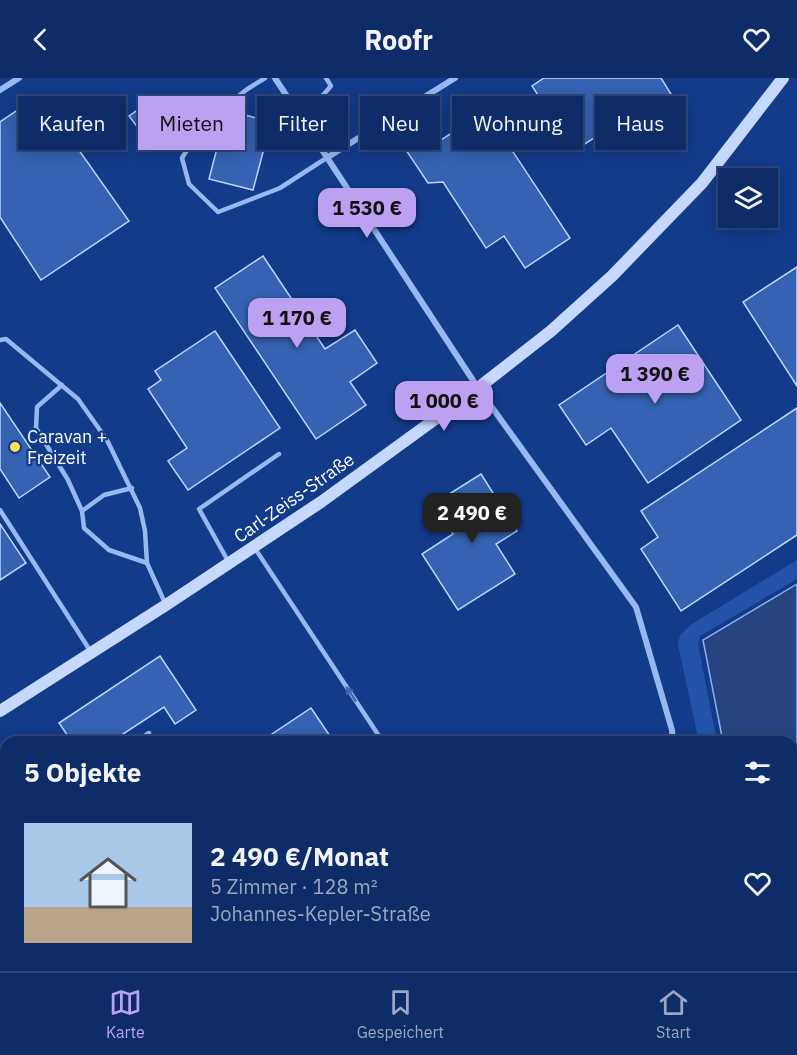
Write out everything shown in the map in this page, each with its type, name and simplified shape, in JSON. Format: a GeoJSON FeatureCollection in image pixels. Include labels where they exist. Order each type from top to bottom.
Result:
{"type":"FeatureCollection","features":[{"type":"Feature","properties":{"kind":"main road","name":"Carl-Zeiss-Straße"},"geometry":{"type":"LineString","coordinates":[[0,711],[321,502],[478,388],[551,331],[612,276],[702,183],[783,78]]}},
{"type":"Feature","properties":{"kind":"street"},"geometry":{"type":"LineString","coordinates":[[0,90],[19,78]]}},
{"type":"Feature","properties":{"kind":"street"},"geometry":{"type":"LineString","coordinates":[[275,78],[287,96]]}},
{"type":"Feature","properties":{"kind":"street"},"geometry":{"type":"LineString","coordinates":[[328,157],[455,78]]}},
{"type":"Feature","properties":{"kind":"street"},"geometry":{"type":"LineString","coordinates":[[323,150],[478,388],[636,606],[672,736]]}},
{"type":"Feature","properties":{"kind":"lane"},"geometry":{"type":"LineString","coordinates":[[265,78],[246,90],[202,126],[182,158],[189,184],[218,212],[280,188],[328,157]]}},
{"type":"Feature","properties":{"kind":"lane"},"geometry":{"type":"LineString","coordinates":[[322,96],[331,86],[326,78]]}},
{"type":"Feature","properties":{"kind":"lane"},"geometry":{"type":"LineString","coordinates":[[0,340],[6,339],[78,399],[107,440],[140,508],[145,531],[147,563],[166,605]]}},
{"type":"Feature","properties":{"kind":"lane"},"geometry":{"type":"LineString","coordinates":[[62,385],[37,407],[36,428],[68,480],[82,511],[84,528],[109,550],[147,563]]}},
{"type":"Feature","properties":{"kind":"lane"},"geometry":{"type":"LineString","coordinates":[[230,563],[199,509],[279,454]]}},
{"type":"Feature","properties":{"kind":"lane"},"geometry":{"type":"LineString","coordinates":[[82,511],[104,495],[132,488]]}},
{"type":"Feature","properties":{"kind":"lane"},"geometry":{"type":"LineString","coordinates":[[0,510],[91,652]]}},
{"type":"Feature","properties":{"kind":"lane"},"geometry":{"type":"LineString","coordinates":[[254,547],[379,736]]}},
{"type":"Feature","properties":{"kind":"lane"},"geometry":{"type":"LineString","coordinates":[[144,736],[149,733]]}},
{"type":"Feature","properties":{"kind":"shaded area"},"geometry":{"type":"Polygon","coordinates":[[[797,560],[797,579],[700,636],[698,644],[716,736],[698,736],[678,645],[680,635],[692,624],[797,560]]]}},
{"type":"Feature","properties":{"kind":"shaded area"},"geometry":{"type":"Polygon","coordinates":[[[797,584],[797,736],[722,736],[703,640],[797,584]]]}},
{"type":"Feature","properties":{"kind":"building"},"geometry":{"type":"Polygon","coordinates":[[[544,78],[661,78],[672,96],[595,96],[595,137],[583,145],[583,96],[538,96],[532,86],[544,78]]]}},
{"type":"Feature","properties":{"kind":"building"},"geometry":{"type":"Polygon","coordinates":[[[18,110],[18,150],[79,150],[129,221],[41,280],[0,217],[0,122],[18,110]]]}},
{"type":"Feature","properties":{"kind":"building"},"geometry":{"type":"Polygon","coordinates":[[[138,110],[138,128],[129,116],[138,110]]]}},
{"type":"Feature","properties":{"kind":"building"},"geometry":{"type":"Polygon","coordinates":[[[245,115],[257,118],[257,150],[264,150],[253,190],[209,179],[217,150],[245,150],[245,115]]]}},
{"type":"Feature","properties":{"kind":"building"},"geometry":{"type":"Polygon","coordinates":[[[452,133],[452,150],[512,150],[570,238],[525,268],[504,236],[486,248],[443,182],[428,183],[406,150],[440,150],[440,138],[452,133]]]}},
{"type":"Feature","properties":{"kind":"building"},"geometry":{"type":"Polygon","coordinates":[[[263,256],[325,349],[355,330],[377,363],[350,382],[366,405],[316,439],[215,288],[263,256]]]}},
{"type":"Feature","properties":{"kind":"building"},"geometry":{"type":"Polygon","coordinates":[[[797,267],[797,386],[743,302],[797,267]]]}},
{"type":"Feature","properties":{"kind":"building"},"geometry":{"type":"Polygon","coordinates":[[[678,325],[741,420],[648,483],[611,428],[586,445],[559,405],[678,325]]]}},
{"type":"Feature","properties":{"kind":"building"},"geometry":{"type":"Polygon","coordinates":[[[215,331],[280,428],[188,490],[168,461],[187,448],[148,389],[161,380],[155,371],[215,331]]]}},
{"type":"Feature","properties":{"kind":"building","name":"Caravan + Freizeit"},"geometry":{"type":"Polygon","coordinates":[[[0,403],[50,477],[19,498],[0,469],[0,403]]]}},
{"type":"Feature","properties":{"kind":"building"},"geometry":{"type":"Polygon","coordinates":[[[797,408],[797,535],[681,611],[641,549],[658,537],[641,511],[797,408]]]}},
{"type":"Feature","properties":{"kind":"building"},"geometry":{"type":"Polygon","coordinates":[[[481,474],[517,531],[496,544],[515,574],[458,610],[422,554],[453,534],[445,520],[449,518],[438,501],[481,474]]]}},
{"type":"Feature","properties":{"kind":"building"},"geometry":{"type":"Polygon","coordinates":[[[0,524],[26,563],[0,580],[0,524]]]}},
{"type":"Feature","properties":{"kind":"building"},"geometry":{"type":"Polygon","coordinates":[[[160,656],[196,710],[175,724],[164,707],[120,736],[68,736],[59,723],[160,656]]]}},
{"type":"Feature","properties":{"kind":"building"},"geometry":{"type":"Polygon","coordinates":[[[311,708],[330,736],[269,736],[311,708]]]}},
{"type":"Feature","properties":{"kind":"place","name":"Caravan + Freizeit"},"geometry":{"type":"Point","coordinates":[15,447]}}]}
